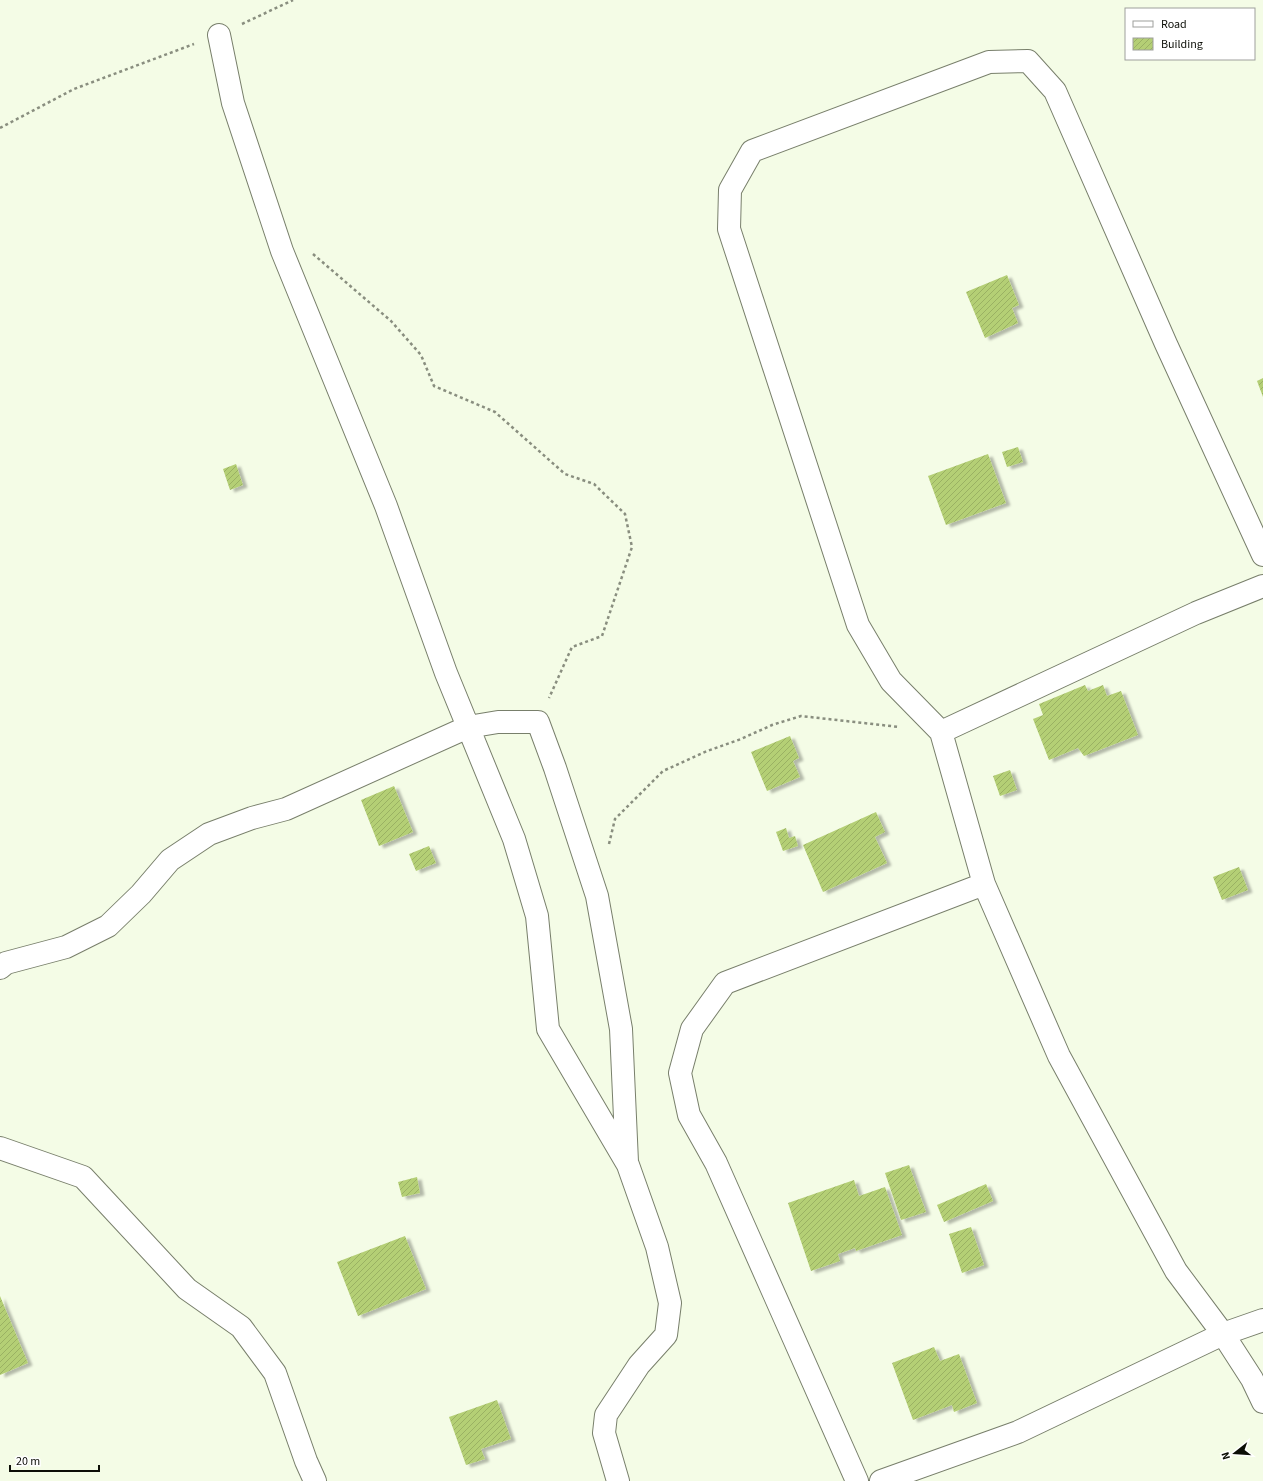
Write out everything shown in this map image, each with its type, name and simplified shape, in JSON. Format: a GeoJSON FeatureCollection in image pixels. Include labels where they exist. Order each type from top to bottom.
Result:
{"type":"FeatureCollection","features":[{"type":"Feature","properties":{"kind":"street"},"geometry":{"type":"LineString","coordinates":[[218,35],[233,104],[282,251],[386,506],[446,673],[514,839],[537,916],[548,1029],[628,1165],[657,1247],[670,1303],[666,1335],[639,1365],[606,1415],[604,1433],[618,1481]]}},
{"type":"Feature","properties":{"kind":"street"},"geometry":{"type":"LineString","coordinates":[[1263,555],[1166,344],[1055,91],[1028,61],[989,62],[752,151],[730,190],[730,229],[858,625],[890,681],[941,732],[984,884],[1059,1056],[1176,1271],[1223,1334],[1252,1379],[1263,1402]]}},
{"type":"Feature","properties":{"kind":"street"},"geometry":{"type":"LineString","coordinates":[[941,732],[1196,613],[1263,586]]}},
{"type":"Feature","properties":{"kind":"street"},"geometry":{"type":"LineString","coordinates":[[0,968],[6,963],[66,947],[108,926],[140,894],[170,860],[209,834],[252,818],[286,809],[468,727],[498,722],[538,722],[555,768],[597,896],[621,1029],[628,1165]]}},
{"type":"Feature","properties":{"kind":"street"},"geometry":{"type":"LineString","coordinates":[[856,1481],[716,1162],[689,1115],[680,1073],[692,1029],[726,983],[984,884]]}},
{"type":"Feature","properties":{"kind":"street"},"geometry":{"type":"LineString","coordinates":[[0,1148],[83,1177],[187,1289],[241,1327],[275,1373],[306,1461],[315,1481]]}},
{"type":"Feature","properties":{"kind":"street"},"geometry":{"type":"LineString","coordinates":[[881,1481],[1018,1432],[1223,1334],[1263,1320]]}},
{"type":"Feature","properties":{"kind":"path"},"geometry":{"type":"LineString","coordinates":[[0,128],[74,89],[218,35],[293,0]]}},
{"type":"Feature","properties":{"kind":"path"},"geometry":{"type":"LineString","coordinates":[[312,252],[391,321],[421,355],[434,386],[494,412],[565,474],[594,484],[625,514],[632,547],[602,636],[572,647],[538,722]]}},
{"type":"Feature","properties":{"kind":"path"},"geometry":{"type":"LineString","coordinates":[[608,850],[616,819],[663,771],[707,751],[741,739],[772,725],[801,716],[941,732]]}},
{"type":"Feature","properties":{"kind":"building"},"geometry":{"type":"Polygon","coordinates":[[[1007,275],[1019,305],[1012,308],[1018,323],[985,338],[966,292],[1007,275]]]}},
{"type":"Feature","properties":{"kind":"building"},"geometry":{"type":"Polygon","coordinates":[[[1263,378],[1263,397],[1257,381],[1263,378]]]}},
{"type":"Feature","properties":{"kind":"building"},"geometry":{"type":"Polygon","coordinates":[[[1018,447],[1023,462],[1007,467],[1002,452],[1018,447]]]}},
{"type":"Feature","properties":{"kind":"building"},"geometry":{"type":"Polygon","coordinates":[[[988,454],[1006,503],[946,525],[928,476],[988,454]]]}},
{"type":"Feature","properties":{"kind":"building"},"geometry":{"type":"Polygon","coordinates":[[[236,464],[243,485],[230,490],[223,469],[236,464]]]}},
{"type":"Feature","properties":{"kind":"building"},"geometry":{"type":"Polygon","coordinates":[[[1085,685],[1088,691],[1103,685],[1107,696],[1121,691],[1138,735],[1084,756],[1078,748],[1049,760],[1033,719],[1043,715],[1039,704],[1085,685]]]}},
{"type":"Feature","properties":{"kind":"building"},"geometry":{"type":"Polygon","coordinates":[[[790,736],[799,758],[793,761],[800,777],[767,791],[751,752],[790,736]]]}},
{"type":"Feature","properties":{"kind":"building"},"geometry":{"type":"Polygon","coordinates":[[[1010,770],[1017,790],[1000,796],[993,776],[1010,770]]]}},
{"type":"Feature","properties":{"kind":"building"},"geometry":{"type":"Polygon","coordinates":[[[394,786],[413,832],[379,846],[361,800],[394,786]]]}},
{"type":"Feature","properties":{"kind":"building"},"geometry":{"type":"Polygon","coordinates":[[[876,812],[885,832],[875,837],[887,863],[823,892],[803,845],[876,812]]]}},
{"type":"Feature","properties":{"kind":"building"},"geometry":{"type":"Polygon","coordinates":[[[786,828],[789,838],[795,836],[798,846],[783,851],[776,832],[786,828]]]}},
{"type":"Feature","properties":{"kind":"building"},"geometry":{"type":"Polygon","coordinates":[[[429,846],[436,863],[416,871],[409,854],[429,846]]]}},
{"type":"Feature","properties":{"kind":"building"},"geometry":{"type":"Polygon","coordinates":[[[1239,867],[1248,890],[1222,900],[1213,877],[1239,867]]]}},
{"type":"Feature","properties":{"kind":"building"},"geometry":{"type":"Polygon","coordinates":[[[909,1165],[926,1212],[901,1220],[885,1173],[909,1165]]]}},
{"type":"Feature","properties":{"kind":"building"},"geometry":{"type":"Polygon","coordinates":[[[417,1177],[420,1193],[402,1197],[398,1182],[417,1177]]]}},
{"type":"Feature","properties":{"kind":"building"},"geometry":{"type":"Polygon","coordinates":[[[854,1180],[859,1196],[885,1187],[902,1235],[856,1251],[855,1248],[838,1254],[840,1261],[811,1271],[788,1203],[854,1180]]]}},
{"type":"Feature","properties":{"kind":"building"},"geometry":{"type":"Polygon","coordinates":[[[986,1184],[993,1201],[944,1222],[937,1205],[986,1184]]]}},
{"type":"Feature","properties":{"kind":"building"},"geometry":{"type":"Polygon","coordinates":[[[971,1227],[984,1265],[962,1273],[949,1234],[971,1227]]]}},
{"type":"Feature","properties":{"kind":"building"},"geometry":{"type":"Polygon","coordinates":[[[405,1236],[426,1289],[358,1316],[337,1262],[405,1236]]]}},
{"type":"Feature","properties":{"kind":"building"},"geometry":{"type":"Polygon","coordinates":[[[0,1296],[28,1363],[0,1375],[0,1296]]]}},
{"type":"Feature","properties":{"kind":"building"},"geometry":{"type":"Polygon","coordinates":[[[934,1347],[940,1361],[959,1354],[977,1403],[954,1412],[952,1405],[913,1420],[892,1363],[934,1347]]]}},
{"type":"Feature","properties":{"kind":"building"},"geometry":{"type":"Polygon","coordinates":[[[497,1400],[511,1439],[481,1449],[485,1459],[466,1465],[449,1417],[497,1400]]]}}]}
